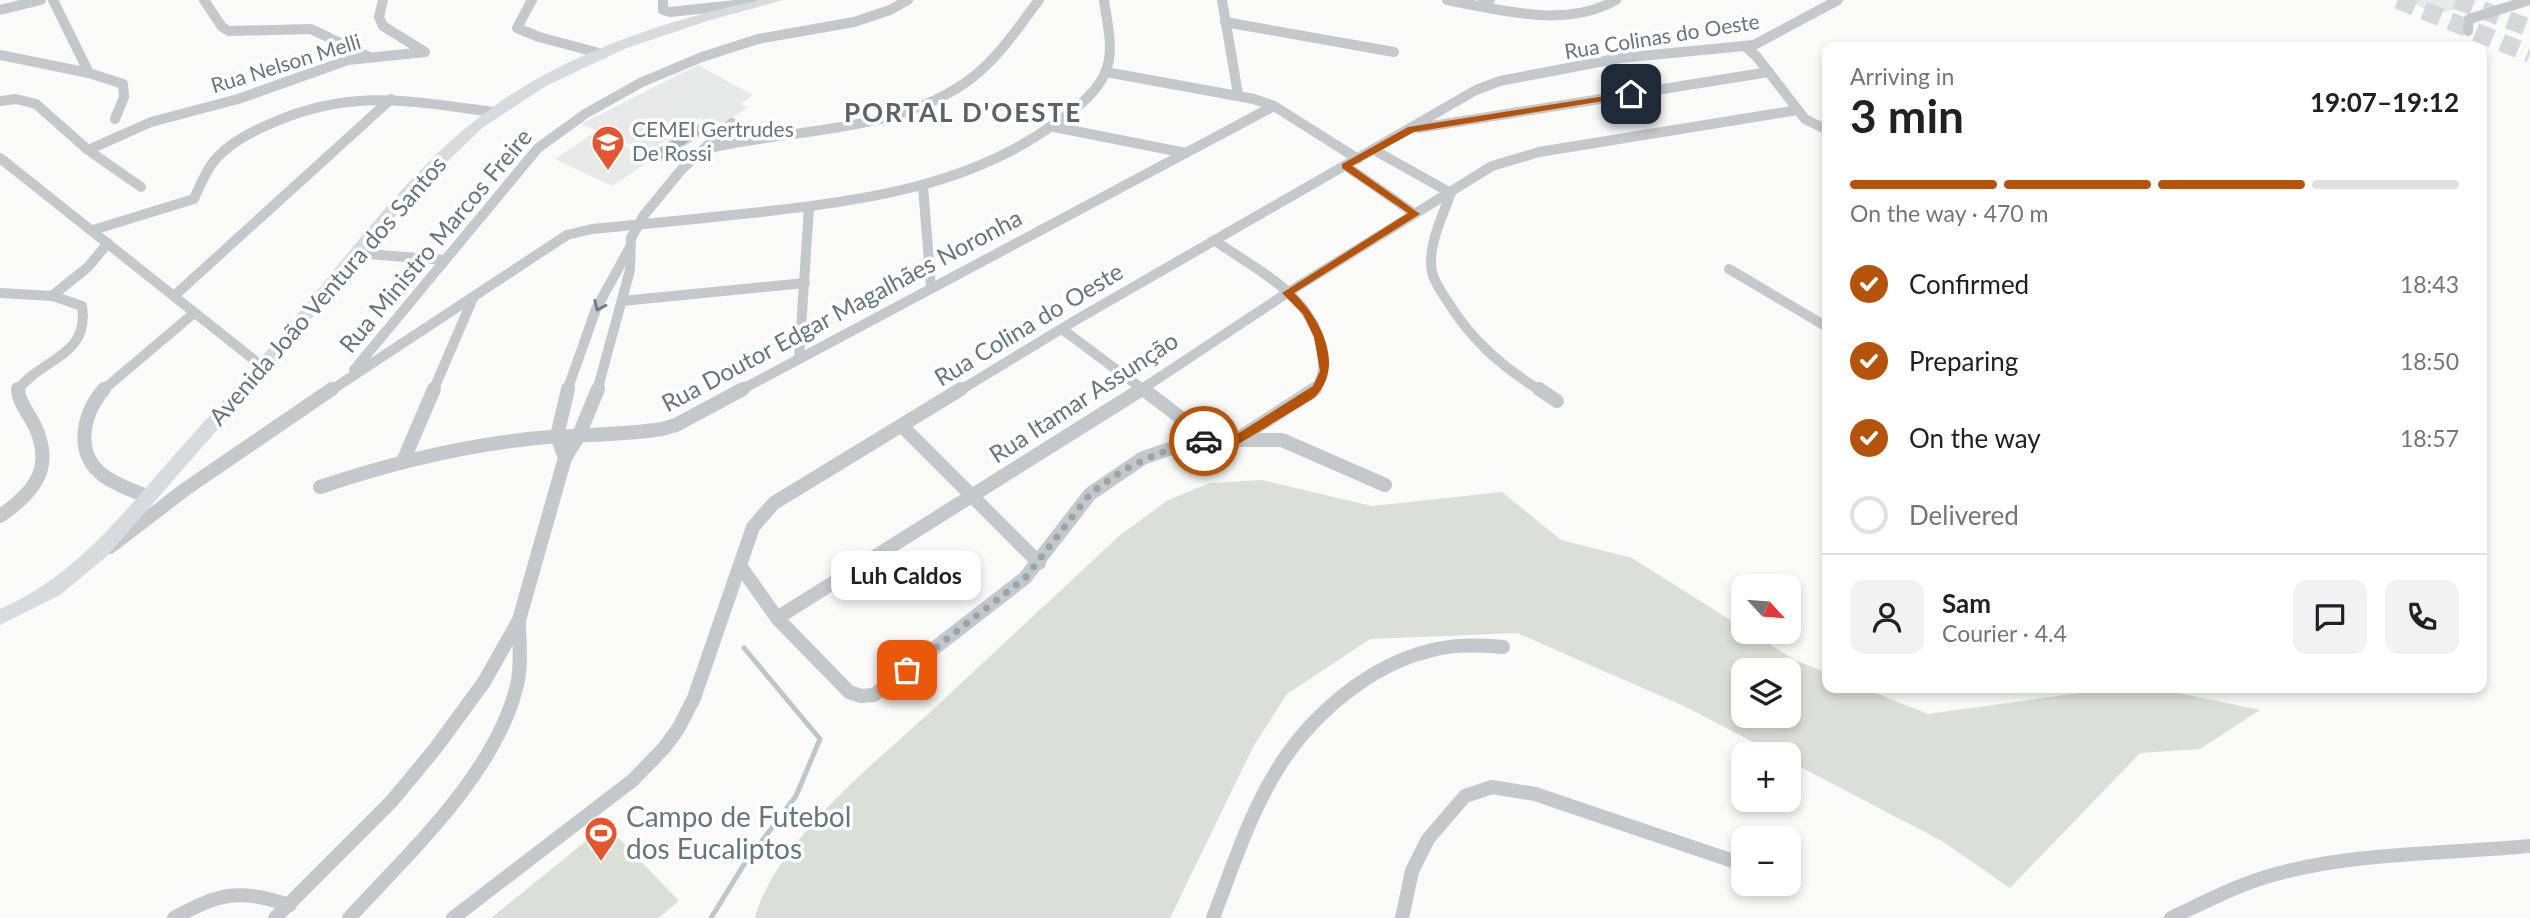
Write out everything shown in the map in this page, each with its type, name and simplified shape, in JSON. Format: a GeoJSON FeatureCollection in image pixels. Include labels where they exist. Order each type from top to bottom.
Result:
{"type":"FeatureCollection","features":[{"type":"Feature","properties":{"kind":"main road","name":"Avenida João Ventura dos Santos"},"geometry":{"type":"LineString","coordinates":[[0,617],[50,593],[83,569],[263,367],[389,213],[450,151],[494,112],[553,78],[603,54],[668,31],[773,1]]}},
{"type":"Feature","properties":{"kind":"street"},"geometry":{"type":"LineString","coordinates":[[0,10],[41,0]]}},
{"type":"Feature","properties":{"kind":"street"},"geometry":{"type":"LineString","coordinates":[[53,0],[89,73]]}},
{"type":"Feature","properties":{"kind":"street"},"geometry":{"type":"LineString","coordinates":[[204,0],[222,27],[229,30],[311,29],[368,56]]}},
{"type":"Feature","properties":{"kind":"street","name":"Rua Nelson Melli"},"geometry":{"type":"LineString","coordinates":[[88,150],[151,122],[238,99],[329,66],[368,56],[425,52],[383,26],[379,17],[383,0]]}},
{"type":"Feature","properties":{"kind":"street"},"geometry":{"type":"LineString","coordinates":[[532,0],[517,28],[539,37],[603,54]]}},
{"type":"Feature","properties":{"kind":"street"},"geometry":{"type":"LineString","coordinates":[[663,0],[663,10],[670,12],[773,1]]}},
{"type":"Feature","properties":{"kind":"street","name":"Rua Ministro Marcos Freire"},"geometry":{"type":"LineString","coordinates":[[348,378],[538,148],[580,117],[651,79],[736,46],[777,35],[868,20],[908,0]]}},
{"type":"Feature","properties":{"kind":"street"},"geometry":{"type":"LineString","coordinates":[[699,151],[746,137],[871,122],[929,102],[959,87],[978,72],[1040,0]]}},
{"type":"Feature","properties":{"kind":"street"},"geometry":{"type":"LineString","coordinates":[[83,569],[187,488],[348,378],[567,235],[584,230],[809,206],[894,193],[923,186],[1007,154],[1054,127],[1076,108],[1106,72],[1108,51],[1104,0]]}},
{"type":"Feature","properties":{"kind":"street"},"geometry":{"type":"LineString","coordinates":[[1222,0],[1238,94]]}},
{"type":"Feature","properties":{"kind":"street"},"geometry":{"type":"LineString","coordinates":[[1447,0],[1509,13],[1563,14],[1598,10],[1616,0]]}},
{"type":"Feature","properties":{"kind":"street"},"geometry":{"type":"LineString","coordinates":[[1479,6],[1490,0]]}},
{"type":"Feature","properties":{"kind":"street","name":"Rua Colinas do Oeste"},"geometry":{"type":"LineString","coordinates":[[1374,150],[1476,90],[1500,81],[1644,54],[1745,46],[1767,40],[1838,0]]}},
{"type":"Feature","properties":{"kind":"street"},"geometry":{"type":"LineString","coordinates":[[2468,31],[2469,19],[2530,0]]}},
{"type":"Feature","properties":{"kind":"street"},"geometry":{"type":"LineString","coordinates":[[1225,22],[1394,52]]}},
{"type":"Feature","properties":{"kind":"street"},"geometry":{"type":"LineString","coordinates":[[1745,46],[1805,119],[1822,128]]}},
{"type":"Feature","properties":{"kind":"street"},"geometry":{"type":"LineString","coordinates":[[0,55],[117,81],[125,87],[115,120]]}},
{"type":"Feature","properties":{"kind":"street"},"geometry":{"type":"LineString","coordinates":[[1106,72],[1238,94],[1274,106],[1358,159]]}},
{"type":"Feature","properties":{"kind":"street"},"geometry":{"type":"LineString","coordinates":[[1412,129],[1769,72]]}},
{"type":"Feature","properties":{"kind":"street"},"geometry":{"type":"LineString","coordinates":[[0,101],[16,99],[36,104],[88,150],[141,187]]}},
{"type":"Feature","properties":{"kind":"street"},"geometry":{"type":"LineString","coordinates":[[93,230],[194,199],[213,162],[239,138],[263,126],[343,102],[391,99],[494,112]]}},
{"type":"Feature","properties":{"kind":"street"},"geometry":{"type":"LineString","coordinates":[[174,296],[391,99]]}},
{"type":"Feature","properties":{"kind":"street","name":"Rua Doutor Edgar Magalhães Noronha"},"geometry":{"type":"LineString","coordinates":[[320,487],[404,459],[557,436],[631,433],[676,425],[1274,106]]}},
{"type":"Feature","properties":{"kind":"street","name":"Rua Itamar Assunção"},"geometry":{"type":"LineString","coordinates":[[777,618],[1141,390],[1287,293],[1492,166],[1539,152],[1798,110]]}},
{"type":"Feature","properties":{"kind":"street"},"geometry":{"type":"LineString","coordinates":[[275,918],[391,802],[435,749],[484,682],[519,620],[565,458],[579,435],[598,389],[622,301],[629,270],[631,238],[637,224],[699,151],[732,122]]}},
{"type":"Feature","properties":{"kind":"street"},"geometry":{"type":"LineString","coordinates":[[1054,127],[1186,153]]}},
{"type":"Feature","properties":{"kind":"street"},"geometry":{"type":"LineString","coordinates":[[1374,150],[1451,193],[1432,255],[1431,267],[1437,282],[1462,328],[1477,346],[1558,401]]}},
{"type":"Feature","properties":{"kind":"street","name":"Rua Colina do Oeste"},"geometry":{"type":"LineString","coordinates":[[741,567],[752,527],[774,503],[1062,329],[1374,150]]}},
{"type":"Feature","properties":{"kind":"street"},"geometry":{"type":"LineString","coordinates":[[0,158],[263,367]]}},
{"type":"Feature","properties":{"kind":"street"},"geometry":{"type":"LineString","coordinates":[[1346,166],[1415,214]]}},
{"type":"Feature","properties":{"kind":"street"},"geometry":{"type":"LineString","coordinates":[[923,186],[931,288]]}},
{"type":"Feature","properties":{"kind":"street"},"geometry":{"type":"LineString","coordinates":[[799,359],[809,206]]}},
{"type":"Feature","properties":{"kind":"street"},"geometry":{"type":"LineString","coordinates":[[1214,240],[1287,293],[1308,312],[1317,330],[1325,371],[1322,380],[1310,395],[1233,442]]}},
{"type":"Feature","properties":{"kind":"street"},"geometry":{"type":"LineString","coordinates":[[52,296],[88,267],[108,243]]}},
{"type":"Feature","properties":{"kind":"street"},"geometry":{"type":"LineString","coordinates":[[565,458],[557,436],[562,406],[596,309],[631,246]]}},
{"type":"Feature","properties":{"kind":"street"},"geometry":{"type":"LineString","coordinates":[[356,253],[443,260]]}},
{"type":"Feature","properties":{"kind":"street"},"geometry":{"type":"LineString","coordinates":[[1729,269],[1822,324]]}},
{"type":"Feature","properties":{"kind":"street"},"geometry":{"type":"LineString","coordinates":[[622,301],[805,283]]}},
{"type":"Feature","properties":{"kind":"street"},"geometry":{"type":"LineString","coordinates":[[0,293],[65,297],[82,306],[86,329],[74,345],[27,379],[17,391],[37,430],[45,464],[31,492],[0,516]]}},
{"type":"Feature","properties":{"kind":"street"},"geometry":{"type":"LineString","coordinates":[[404,459],[473,298]]}},
{"type":"Feature","properties":{"kind":"street"},"geometry":{"type":"LineString","coordinates":[[149,497],[121,486],[94,469],[87,459],[83,421],[92,402],[103,390],[194,313]]}},
{"type":"Feature","properties":{"kind":"street"},"geometry":{"type":"LineString","coordinates":[[1062,329],[1210,440]]}},
{"type":"Feature","properties":{"kind":"street"},"geometry":{"type":"LineString","coordinates":[[902,426],[1039,563]]}},
{"type":"Feature","properties":{"kind":"street"},"geometry":{"type":"LineString","coordinates":[[741,567],[777,618],[849,692],[858,697],[874,695],[992,605],[1039,563],[1090,494],[1143,458],[1172,448],[1210,440],[1282,440],[1385,485]]}},
{"type":"Feature","properties":{"kind":"street"},"geometry":{"type":"LineString","coordinates":[[453,918],[633,780],[664,748],[678,729],[694,698],[741,567]]}},
{"type":"Feature","properties":{"kind":"street"},"geometry":{"type":"LineString","coordinates":[[349,918],[467,782],[491,746],[517,686],[519,620]]}},
{"type":"Feature","properties":{"kind":"street"},"geometry":{"type":"LineString","coordinates":[[1213,918],[1277,770],[1319,719],[1357,683],[1384,666],[1420,652],[1453,645],[1503,647]]}},
{"type":"Feature","properties":{"kind":"street"},"geometry":{"type":"LineString","coordinates":[[1406,917],[1412,871],[1428,839],[1465,796],[1492,787],[1535,794],[1731,860]]}},
{"type":"Feature","properties":{"kind":"street"},"geometry":{"type":"LineString","coordinates":[[2171,918],[2234,888],[2283,873],[2359,862],[2530,846]]}},
{"type":"Feature","properties":{"kind":"street"},"geometry":{"type":"LineString","coordinates":[[174,918],[201,903],[237,892],[256,894],[290,905]]}},
{"type":"Feature","properties":{"kind":"shaded area"},"geometry":{"type":"Polygon","coordinates":[[[2406,0],[2468,1],[2465,6],[2437,14],[2406,0]]]}},
{"type":"Feature","properties":{"kind":"shaded area"},"geometry":{"type":"Polygon","coordinates":[[[698,65],[753,95],[741,104],[748,107],[719,127],[699,118],[648,152],[581,124],[698,65]]]}},
{"type":"Feature","properties":{"kind":"shaded area","name":"CEMEI Gertrudes De Rossi"},"geometry":{"type":"Polygon","coordinates":[[[595,132],[653,159],[612,186],[555,159],[595,132]]]}},
{"type":"Feature","properties":{"kind":"shaded area"},"geometry":{"type":"Polygon","coordinates":[[[1262,480],[1372,506],[1502,492],[1561,540],[1632,558],[1731,620],[1731,644],[1769,644],[1792,658],[1731,658],[1731,728],[1801,728],[1801,662],[1822,671],[1822,693],[1876,693],[1928,714],[2078,693],[2178,693],[2260,710],[2200,749],[2140,753],[2010,888],[1942,841],[1801,767],[1801,742],[1753,742],[1686,707],[1517,633],[1370,639],[1287,694],[1253,747],[1170,918],[755,918],[767,888],[784,859],[833,802],[1119,536],[1168,500],[1210,483],[1262,480]]]}},
{"type":"Feature","properties":{"kind":"shaded area","name":"Campo de Futebol dos Eucaliptos"},"geometry":{"type":"Polygon","coordinates":[[[606,825],[679,901],[658,918],[491,918],[606,825]]]}},
{"type":"Feature","properties":{"kind":"building"},"geometry":{"type":"Polygon","coordinates":[[[695,124],[708,130],[662,160],[651,154],[695,124]]]}},
{"type":"Feature","properties":{"kind":"waterway"},"geometry":{"type":"LineString","coordinates":[[711,918],[743,866],[796,796],[820,739],[744,648]]}},
{"type":"Feature","properties":{"kind":"tunnel"},"geometry":{"type":"LineString","coordinates":[[2398,0],[2530,54]]}},
{"type":"Feature","properties":{"kind":"tunnel"},"geometry":{"type":"LineString","coordinates":[[2456,0],[2530,28]]}},
{"type":"Feature","properties":{"kind":"way so far"},"geometry":{"type":"LineString","coordinates":[[907,670],[1025,578],[1090,494],[1143,458],[1204,441]]}},
{"type":"Feature","properties":{"kind":"place","name":"CEMEI Gertrudes De Rossi"},"geometry":{"type":"Point","coordinates":[608,172]}},
{"type":"Feature","properties":{"kind":"place","name":"Luh Caldos"},"geometry":{"type":"Point","coordinates":[907,670]}},
{"type":"Feature","properties":{"kind":"place","name":"Campo de Futebol dos Eucaliptos"},"geometry":{"type":"Point","coordinates":[601,863]}},
{"type":"Feature","properties":{"kind":"district","name":"PORTAL D'OESTE"},"geometry":{"type":"Point","coordinates":[963,113]}},
{"type":"Feature","properties":{"kind":"route"},"geometry":{"type":"LineString","coordinates":[[1204,441],[1233,442],[1318,388],[1325,371],[1319,337],[1308,312],[1287,293],[1415,214],[1346,166],[1412,129],[1631,94]]}}]}
